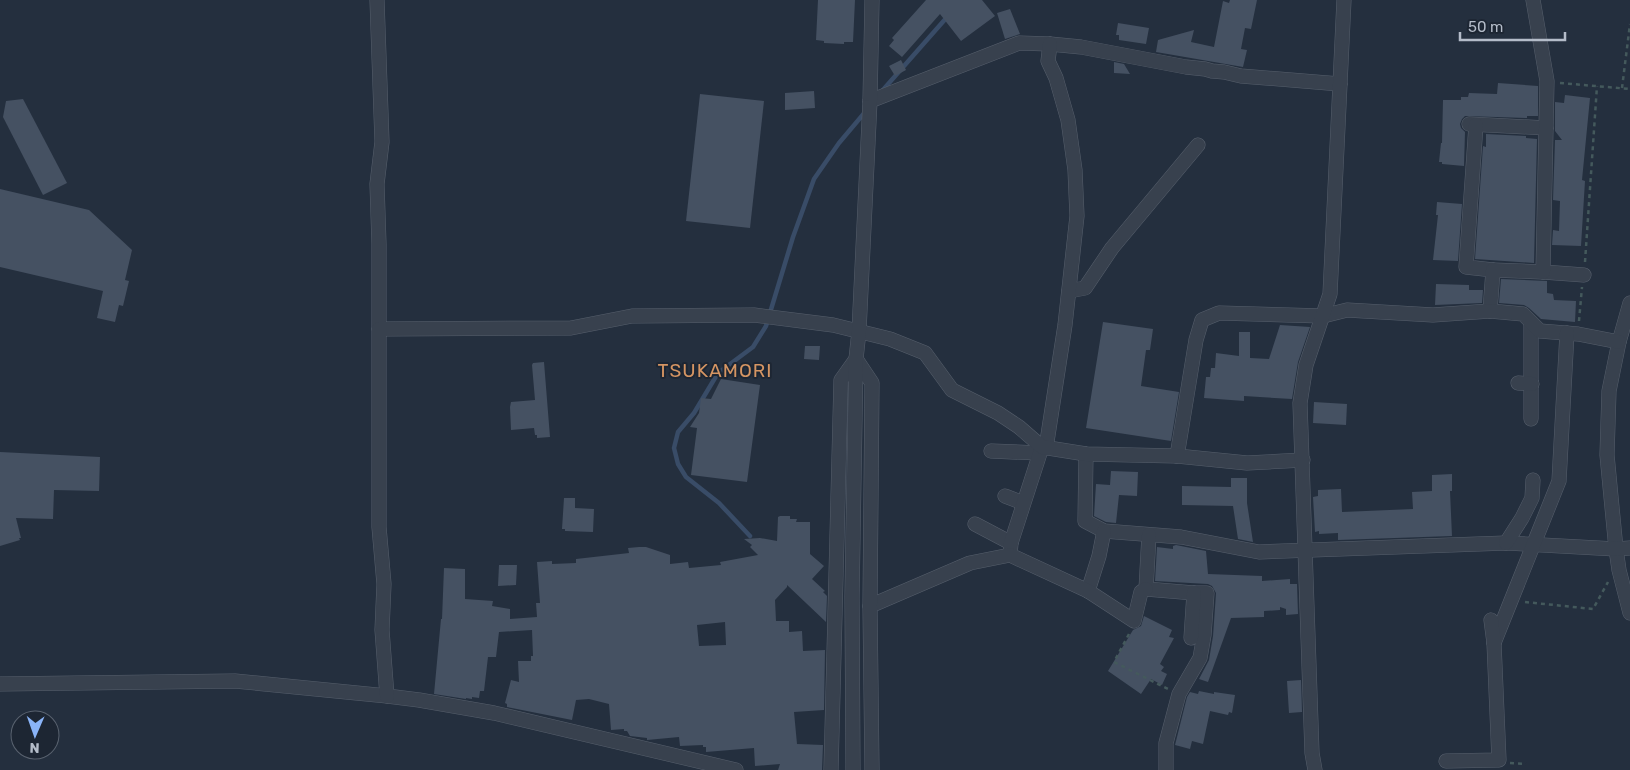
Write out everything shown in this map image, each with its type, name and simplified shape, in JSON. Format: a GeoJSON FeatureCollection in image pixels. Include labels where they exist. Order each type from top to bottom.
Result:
{"type":"FeatureCollection","features":[{"type":"Feature","properties":{"kind":"street"},"geometry":{"type":"LineString","coordinates":[[377,0],[382,142],[377,184],[379,244],[379,527],[384,584],[382,630],[387,696]]}},
{"type":"Feature","properties":{"kind":"street"},"geometry":{"type":"LineString","coordinates":[[854,770],[852,597],[856,359],[870,101],[872,0]]}},
{"type":"Feature","properties":{"kind":"street"},"geometry":{"type":"LineString","coordinates":[[1315,770],[1312,753],[1300,403],[1306,365],[1330,294],[1344,0]]}},
{"type":"Feature","properties":{"kind":"street"},"geometry":{"type":"LineString","coordinates":[[1533,0],[1546,81],[1543,272]]}},
{"type":"Feature","properties":{"kind":"street"},"geometry":{"type":"LineString","coordinates":[[870,101],[1020,43],[1050,44],[1204,68],[1241,76],[1340,84]]}},
{"type":"Feature","properties":{"kind":"street"},"geometry":{"type":"LineString","coordinates":[[1010,549],[1023,503],[1042,449],[1069,291],[1077,216],[1075,170],[1068,120],[1056,78],[1048,61],[1050,44]]}},
{"type":"Feature","properties":{"kind":"street"},"geometry":{"type":"LineString","coordinates":[[1546,128],[1472,125],[1466,267],[1584,276]]}},
{"type":"Feature","properties":{"kind":"street"},"geometry":{"type":"LineString","coordinates":[[1069,291],[1085,288],[1112,248],[1198,145]]}},
{"type":"Feature","properties":{"kind":"street"},"geometry":{"type":"LineString","coordinates":[[1490,311],[1493,270]]}},
{"type":"Feature","properties":{"kind":"street"},"geometry":{"type":"LineString","coordinates":[[1630,303],[1619,342],[1609,391],[1607,455],[1623,548],[1618,564],[1630,613]]}},
{"type":"Feature","properties":{"kind":"street"},"geometry":{"type":"LineString","coordinates":[[1177,456],[1196,340],[1202,320],[1219,313],[1323,316],[1347,310],[1433,315],[1490,311],[1523,314],[1540,331],[1573,333],[1619,342]]}},
{"type":"Feature","properties":{"kind":"street"},"geometry":{"type":"LineString","coordinates":[[379,329],[571,328],[632,316],[754,315],[833,325],[890,339],[925,353],[952,390],[998,413],[1019,427],[1042,449]]}},
{"type":"Feature","properties":{"kind":"street"},"geometry":{"type":"LineString","coordinates":[[1531,323],[1525,383],[1531,419]]}},
{"type":"Feature","properties":{"kind":"street"},"geometry":{"type":"LineString","coordinates":[[1494,643],[1559,481],[1573,333]]}},
{"type":"Feature","properties":{"kind":"street"},"geometry":{"type":"LineString","coordinates":[[856,359],[872,383],[870,606],[872,770]]}},
{"type":"Feature","properties":{"kind":"street"},"geometry":{"type":"LineString","coordinates":[[831,770],[841,380],[856,359]]}},
{"type":"Feature","properties":{"kind":"street"},"geometry":{"type":"LineString","coordinates":[[991,451],[1042,449],[1086,454],[1177,456],[1247,463],[1303,460]]}},
{"type":"Feature","properties":{"kind":"street"},"geometry":{"type":"LineString","coordinates":[[1086,454],[1085,521],[1104,531],[1181,537],[1259,552],[1506,543],[1623,548]]}},
{"type":"Feature","properties":{"kind":"street"},"geometry":{"type":"LineString","coordinates":[[1506,543],[1532,498],[1533,480]]}},
{"type":"Feature","properties":{"kind":"street"},"geometry":{"type":"LineString","coordinates":[[1005,496],[1023,503]]}},
{"type":"Feature","properties":{"kind":"street"},"geometry":{"type":"LineString","coordinates":[[975,524],[1010,549],[1088,591],[1134,621],[1141,592],[1146,589],[1206,593],[1204,635],[1200,658],[1179,694],[1166,743],[1166,770]]}},
{"type":"Feature","properties":{"kind":"street"},"geometry":{"type":"LineString","coordinates":[[1088,591],[1099,556],[1104,531]]}},
{"type":"Feature","properties":{"kind":"street"},"geometry":{"type":"LineString","coordinates":[[1146,589],[1149,535]]}},
{"type":"Feature","properties":{"kind":"street"},"geometry":{"type":"LineString","coordinates":[[870,606],[970,563],[1010,549]]}},
{"type":"Feature","properties":{"kind":"street"},"geometry":{"type":"LineString","coordinates":[[1191,638],[1194,593]]}},
{"type":"Feature","properties":{"kind":"street"},"geometry":{"type":"LineString","coordinates":[[1446,761],[1499,760],[1494,643],[1491,620]]}},
{"type":"Feature","properties":{"kind":"street"},"geometry":{"type":"LineString","coordinates":[[0,684],[235,681],[387,696],[494,713],[736,770]]}},
{"type":"Feature","properties":{"kind":"path"},"geometry":{"type":"LineString","coordinates":[[1622,88],[1630,24]]}},
{"type":"Feature","properties":{"kind":"path"},"geometry":{"type":"LineString","coordinates":[[1546,81],[1630,89]]}},
{"type":"Feature","properties":{"kind":"path"},"geometry":{"type":"LineString","coordinates":[[1573,333],[1584,276],[1596,86]]}},
{"type":"Feature","properties":{"kind":"path"},"geometry":{"type":"LineString","coordinates":[[1511,600],[1593,609],[1618,564]]}},
{"type":"Feature","properties":{"kind":"path"},"geometry":{"type":"LineString","coordinates":[[1134,621],[1128,637],[1114,662],[1179,694]]}},
{"type":"Feature","properties":{"kind":"building"},"geometry":{"type":"Polygon","coordinates":[[[818,0],[855,0],[853,42],[844,42],[844,44],[824,43],[824,41],[816,40],[818,0]]]}},
{"type":"Feature","properties":{"kind":"building"},"geometry":{"type":"Polygon","coordinates":[[[926,0],[982,0],[995,16],[961,41],[940,14],[902,57],[889,46],[894,40],[892,38],[926,0]]]}},
{"type":"Feature","properties":{"kind":"building"},"geometry":{"type":"Polygon","coordinates":[[[1230,0],[1257,0],[1251,29],[1245,28],[1241,49],[1247,50],[1243,67],[1156,52],[1158,40],[1194,30],[1191,42],[1214,47],[1223,1],[1229,3],[1230,0]]]}},
{"type":"Feature","properties":{"kind":"building"},"geometry":{"type":"Polygon","coordinates":[[[1010,9],[1020,34],[1005,39],[997,13],[1010,9]]]}},
{"type":"Feature","properties":{"kind":"building"},"geometry":{"type":"Polygon","coordinates":[[[1118,23],[1149,28],[1146,44],[1119,40],[1119,35],[1116,35],[1118,23]]]}},
{"type":"Feature","properties":{"kind":"building"},"geometry":{"type":"Polygon","coordinates":[[[901,60],[906,70],[895,76],[889,66],[901,60]]]}},
{"type":"Feature","properties":{"kind":"building"},"geometry":{"type":"Polygon","coordinates":[[[1114,62],[1124,64],[1130,74],[1114,73],[1114,62]]]}},
{"type":"Feature","properties":{"kind":"building"},"geometry":{"type":"Polygon","coordinates":[[[1498,83],[1538,86],[1538,116],[1527,116],[1527,118],[1465,116],[1460,124],[1465,132],[1464,166],[1442,164],[1442,162],[1439,162],[1442,143],[1443,100],[1461,100],[1461,97],[1468,97],[1469,93],[1497,94],[1498,83]]]}},
{"type":"Feature","properties":{"kind":"building"},"geometry":{"type":"Polygon","coordinates":[[[814,91],[815,108],[785,110],[785,93],[814,91]]]}},
{"type":"Feature","properties":{"kind":"building"},"geometry":{"type":"Polygon","coordinates":[[[700,94],[764,101],[750,228],[686,221],[700,94]]]}},
{"type":"Feature","properties":{"kind":"building"},"geometry":{"type":"Polygon","coordinates":[[[1565,95],[1590,98],[1582,180],[1585,181],[1581,246],[1552,245],[1553,230],[1559,231],[1560,201],[1553,200],[1555,140],[1562,140],[1555,131],[1555,102],[1564,103],[1565,95]]]}},
{"type":"Feature","properties":{"kind":"building"},"geometry":{"type":"Polygon","coordinates":[[[23,99],[67,183],[43,195],[3,117],[6,101],[23,99]]]}},
{"type":"Feature","properties":{"kind":"building"},"geometry":{"type":"Polygon","coordinates":[[[1486,134],[1526,136],[1526,138],[1537,139],[1534,263],[1475,259],[1483,146],[1486,147],[1486,134]]]}},
{"type":"Feature","properties":{"kind":"building"},"geometry":{"type":"Polygon","coordinates":[[[0,189],[89,210],[132,250],[125,280],[129,281],[123,306],[119,305],[115,322],[97,318],[103,291],[0,267],[0,189]]]}},
{"type":"Feature","properties":{"kind":"building"},"geometry":{"type":"Polygon","coordinates":[[[1437,202],[1462,204],[1458,261],[1433,260],[1438,215],[1436,215],[1437,202]]]}},
{"type":"Feature","properties":{"kind":"building"},"geometry":{"type":"Polygon","coordinates":[[[1501,279],[1547,281],[1547,293],[1553,294],[1554,300],[1576,301],[1575,322],[1541,319],[1524,305],[1499,303],[1501,279]]]}},
{"type":"Feature","properties":{"kind":"building"},"geometry":{"type":"Polygon","coordinates":[[[1436,284],[1469,285],[1469,290],[1483,290],[1482,303],[1435,305],[1436,284]]]}},
{"type":"Feature","properties":{"kind":"building"},"geometry":{"type":"Polygon","coordinates":[[[1103,322],[1153,329],[1150,350],[1146,350],[1141,386],[1179,392],[1171,441],[1086,428],[1103,322]]]}},
{"type":"Feature","properties":{"kind":"building"},"geometry":{"type":"Polygon","coordinates":[[[1280,325],[1310,327],[1298,362],[1292,399],[1244,396],[1244,401],[1204,398],[1206,377],[1210,377],[1211,368],[1215,368],[1216,353],[1239,356],[1239,332],[1250,332],[1250,358],[1269,359],[1280,325]]]}},
{"type":"Feature","properties":{"kind":"building"},"geometry":{"type":"Polygon","coordinates":[[[805,346],[820,346],[819,360],[804,359],[805,346]]]}},
{"type":"Feature","properties":{"kind":"building"},"geometry":{"type":"Polygon","coordinates":[[[544,362],[550,437],[537,438],[534,428],[511,430],[510,407],[511,402],[535,400],[532,365],[533,363],[544,362]]]}},
{"type":"Feature","properties":{"kind":"building"},"geometry":{"type":"Polygon","coordinates":[[[721,379],[760,385],[747,482],[691,475],[697,428],[690,427],[699,413],[701,398],[711,399],[721,379]]]}},
{"type":"Feature","properties":{"kind":"building"},"geometry":{"type":"Polygon","coordinates":[[[1314,402],[1347,404],[1346,425],[1313,423],[1314,402]]]}},
{"type":"Feature","properties":{"kind":"building"},"geometry":{"type":"Polygon","coordinates":[[[0,452],[100,457],[99,491],[54,490],[53,519],[16,518],[20,540],[0,546],[0,452]]]}},
{"type":"Feature","properties":{"kind":"building"},"geometry":{"type":"Polygon","coordinates":[[[1111,471],[1138,472],[1137,496],[1119,495],[1116,523],[1106,522],[1094,516],[1096,484],[1110,485],[1111,471]]]}},
{"type":"Feature","properties":{"kind":"building"},"geometry":{"type":"Polygon","coordinates":[[[1452,474],[1452,491],[1450,491],[1452,536],[1338,540],[1338,533],[1319,534],[1319,531],[1315,532],[1313,497],[1318,496],[1318,490],[1341,489],[1342,512],[1413,509],[1412,492],[1432,491],[1432,475],[1452,474]]]}},
{"type":"Feature","properties":{"kind":"building"},"geometry":{"type":"Polygon","coordinates":[[[1231,478],[1247,478],[1247,503],[1253,542],[1238,539],[1233,506],[1182,505],[1182,486],[1231,487],[1231,478]]]}},
{"type":"Feature","properties":{"kind":"building"},"geometry":{"type":"Polygon","coordinates":[[[564,498],[575,498],[575,508],[594,509],[593,532],[565,531],[565,529],[562,529],[564,498]]]}},
{"type":"Feature","properties":{"kind":"building"},"geometry":{"type":"Polygon","coordinates":[[[790,516],[790,519],[797,519],[796,522],[810,522],[810,554],[824,566],[812,579],[825,591],[823,592],[827,596],[826,622],[787,585],[775,600],[776,621],[789,621],[789,632],[802,631],[803,651],[825,650],[824,710],[794,712],[797,744],[823,745],[822,770],[778,770],[780,764],[755,766],[754,748],[706,752],[706,747],[703,747],[703,745],[680,746],[679,737],[647,740],[647,738],[630,736],[624,729],[611,730],[609,704],[589,699],[576,700],[572,720],[507,707],[505,703],[511,680],[519,682],[518,661],[531,661],[531,656],[533,656],[532,630],[499,632],[496,657],[488,657],[484,691],[480,691],[479,698],[472,697],[472,699],[466,699],[434,694],[442,619],[444,568],[465,569],[465,599],[493,601],[492,606],[510,609],[510,619],[537,617],[536,603],[540,603],[537,562],[552,561],[552,564],[576,563],[576,559],[629,553],[628,548],[646,547],[670,555],[670,564],[688,562],[689,568],[721,565],[720,562],[758,555],[750,547],[752,545],[744,539],[760,538],[777,541],[778,517],[790,516]],[[725,622],[697,625],[699,646],[726,645],[725,622]]]}},
{"type":"Feature","properties":{"kind":"building"},"geometry":{"type":"Polygon","coordinates":[[[1173,546],[1206,551],[1208,574],[1262,576],[1262,581],[1290,579],[1290,584],[1297,584],[1298,614],[1286,615],[1286,609],[1280,607],[1280,610],[1264,611],[1264,617],[1231,618],[1208,682],[1199,679],[1209,660],[1216,593],[1212,586],[1208,584],[1155,581],[1157,547],[1173,549],[1173,546]]]}},
{"type":"Feature","properties":{"kind":"building"},"geometry":{"type":"Polygon","coordinates":[[[499,565],[517,565],[516,585],[498,586],[499,565]]]}},
{"type":"Feature","properties":{"kind":"building"},"geometry":{"type":"Polygon","coordinates":[[[1144,616],[1172,630],[1169,637],[1174,638],[1160,664],[1164,667],[1161,671],[1167,674],[1162,685],[1151,679],[1141,694],[1108,671],[1133,630],[1141,626],[1144,616]]]}},
{"type":"Feature","properties":{"kind":"building"},"geometry":{"type":"Polygon","coordinates":[[[1301,680],[1302,712],[1289,713],[1287,681],[1301,680]]]}},
{"type":"Feature","properties":{"kind":"building"},"geometry":{"type":"Polygon","coordinates":[[[1199,691],[1235,695],[1232,713],[1229,712],[1228,715],[1210,711],[1203,744],[1192,741],[1190,749],[1175,745],[1187,697],[1190,692],[1198,694],[1199,691]]]}},
{"type":"Feature","properties":{"kind":"waterway"},"geometry":{"type":"LineString","coordinates":[[882,91],[948,16]]}},
{"type":"Feature","properties":{"kind":"waterway"},"geometry":{"type":"LineString","coordinates":[[750,536],[719,503],[686,477],[678,464],[674,448],[678,432],[694,413],[718,373],[753,347],[766,326],[793,237],[814,179],[839,143],[866,111]]}},
{"type":"Feature","properties":{"kind":"district","name":"TSUKAMORI"},"geometry":{"type":"Point","coordinates":[715,370]}}]}
